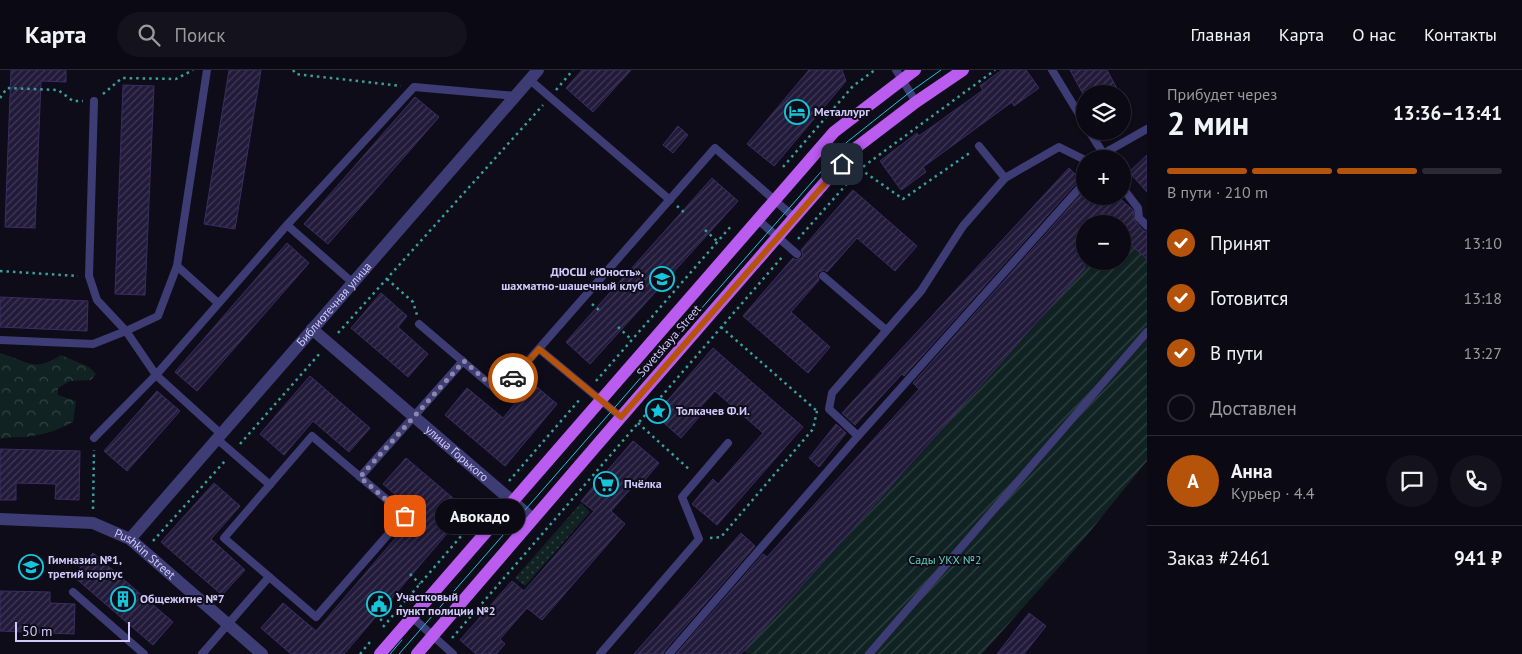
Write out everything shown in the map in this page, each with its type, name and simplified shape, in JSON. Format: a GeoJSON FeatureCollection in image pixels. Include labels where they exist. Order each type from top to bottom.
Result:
{"type":"FeatureCollection","features":[{"type":"Feature","properties":{"kind":"main road","name":"Sovetskaya Street"},"geometry":{"type":"LineString","coordinates":[[380,654],[834,132],[899,75],[915,70]]}},
{"type":"Feature","properties":{"kind":"main road","name":"Sovetskaya Street"},"geometry":{"type":"LineString","coordinates":[[417,654],[532,519],[854,150],[916,102],[963,70]]}},
{"type":"Feature","properties":{"kind":"street","name":"Библиотечная улица"},"geometry":{"type":"LineString","coordinates":[[130,539],[534,75]]}},
{"type":"Feature","properties":{"kind":"street","name":"улица Горького"},"geometry":{"type":"LineString","coordinates":[[312,329],[532,519]]}},
{"type":"Feature","properties":{"kind":"street","name":"Pushkin Street"},"geometry":{"type":"LineString","coordinates":[[0,519],[93,523],[130,539],[262,654]]}},
{"type":"Feature","properties":{"kind":"lane"},"geometry":{"type":"LineString","coordinates":[[0,340],[93,344],[158,316],[177,266],[207,70]]}},
{"type":"Feature","properties":{"kind":"lane"},"geometry":{"type":"LineString","coordinates":[[1052,70],[1076,109]]}},
{"type":"Feature","properties":{"kind":"lane"},"geometry":{"type":"LineString","coordinates":[[534,75],[550,97],[670,200]]}},
{"type":"Feature","properties":{"kind":"lane"},"geometry":{"type":"LineString","coordinates":[[899,75],[916,102]]}},
{"type":"Feature","properties":{"kind":"lane"},"geometry":{"type":"LineString","coordinates":[[94,438],[156,375],[287,225],[414,87],[516,96]]}},
{"type":"Feature","properties":{"kind":"lane"},"geometry":{"type":"LineString","coordinates":[[94,101],[89,276],[97,300],[126,331],[156,375],[219,436],[232,452],[270,485]]}},
{"type":"Feature","properties":{"kind":"lane"},"geometry":{"type":"LineString","coordinates":[[1109,150],[1147,128]]}},
{"type":"Feature","properties":{"kind":"lane"},"geometry":{"type":"LineString","coordinates":[[1096,140],[1104,150]]}},
{"type":"Feature","properties":{"kind":"lane"},"geometry":{"type":"LineString","coordinates":[[979,146],[1005,178]]}},
{"type":"Feature","properties":{"kind":"lane"},"geometry":{"type":"LineString","coordinates":[[858,436],[829,409],[832,393],[921,291],[963,226],[1005,178],[1059,147],[1076,156]]}},
{"type":"Feature","properties":{"kind":"lane"},"geometry":{"type":"LineString","coordinates":[[419,324],[500,393],[715,148],[794,218]]}},
{"type":"Feature","properties":{"kind":"lane"},"geometry":{"type":"LineString","coordinates":[[670,654],[858,436],[1076,192]]}},
{"type":"Feature","properties":{"kind":"lane"},"geometry":{"type":"LineString","coordinates":[[1131,199],[1138,208],[1138,218],[1147,226]]}},
{"type":"Feature","properties":{"kind":"lane"},"geometry":{"type":"LineString","coordinates":[[757,219],[797,254]]}},
{"type":"Feature","properties":{"kind":"lane"},"geometry":{"type":"LineString","coordinates":[[287,225],[353,283]]}},
{"type":"Feature","properties":{"kind":"lane"},"geometry":{"type":"LineString","coordinates":[[177,266],[218,303]]}},
{"type":"Feature","properties":{"kind":"lane"},"geometry":{"type":"LineString","coordinates":[[823,276],[886,330]]}},
{"type":"Feature","properties":{"kind":"lane"},"geometry":{"type":"LineString","coordinates":[[869,654],[1147,332]]}},
{"type":"Feature","properties":{"kind":"lane"},"geometry":{"type":"LineString","coordinates":[[539,349],[621,417]]}},
{"type":"Feature","properties":{"kind":"lane"},"geometry":{"type":"LineString","coordinates":[[360,477],[464,361]]}},
{"type":"Feature","properties":{"kind":"lane"},"geometry":{"type":"LineString","coordinates":[[312,436],[405,516],[316,617],[224,538],[270,485],[312,436]]}},
{"type":"Feature","properties":{"kind":"lane"},"geometry":{"type":"LineString","coordinates":[[600,654],[699,539],[682,497],[728,443]]}},
{"type":"Feature","properties":{"kind":"lane"},"geometry":{"type":"LineString","coordinates":[[202,654],[269,577]]}},
{"type":"Feature","properties":{"kind":"lane"},"geometry":{"type":"LineString","coordinates":[[73,592],[144,654]]}},
{"type":"Feature","properties":{"kind":"lane"},"geometry":{"type":"LineString","coordinates":[[412,617],[454,654]]}},
{"type":"Feature","properties":{"kind":"path"},"geometry":{"type":"LineString","coordinates":[[0,98],[7,88],[58,90],[73,101],[94,101],[122,78],[176,78],[193,70]]}},
{"type":"Feature","properties":{"kind":"path"},"geometry":{"type":"LineString","coordinates":[[293,70],[296,74],[414,87]]}},
{"type":"Feature","properties":{"kind":"path"},"geometry":{"type":"LineString","coordinates":[[143,552],[573,70]]}},
{"type":"Feature","properties":{"kind":"path"},"geometry":{"type":"LineString","coordinates":[[783,168],[853,86],[875,70]]}},
{"type":"Feature","properties":{"kind":"path"},"geometry":{"type":"LineString","coordinates":[[445,646],[860,169],[995,70]]}},
{"type":"Feature","properties":{"kind":"path"},"geometry":{"type":"LineString","coordinates":[[860,169],[903,199],[979,146]]}},
{"type":"Feature","properties":{"kind":"path"},"geometry":{"type":"LineString","coordinates":[[379,631],[737,220]]}},
{"type":"Feature","properties":{"kind":"path"},"geometry":{"type":"LineString","coordinates":[[704,230],[718,242]]}},
{"type":"Feature","properties":{"kind":"path"},"geometry":{"type":"LineString","coordinates":[[0,271],[89,276]]}},
{"type":"Feature","properties":{"kind":"path"},"geometry":{"type":"LineString","coordinates":[[387,279],[413,302],[419,324]]}},
{"type":"Feature","properties":{"kind":"path"},"geometry":{"type":"LineString","coordinates":[[618,327],[632,340]]}},
{"type":"Feature","properties":{"kind":"path"},"geometry":{"type":"LineString","coordinates":[[699,539],[720,537],[813,429],[817,411],[721,327]]}},
{"type":"Feature","properties":{"kind":"path"},"geometry":{"type":"LineString","coordinates":[[638,423],[699,478]]}},
{"type":"Feature","properties":{"kind":"path"},"geometry":{"type":"LineString","coordinates":[[93,523],[94,438]]}},
{"type":"Feature","properties":{"kind":"path"},"geometry":{"type":"LineString","coordinates":[[410,574],[420,584]]}},
{"type":"Feature","properties":{"kind":"path"},"geometry":{"type":"LineString","coordinates":[[375,615],[386,624]]}},
{"type":"Feature","properties":{"kind":"path"},"geometry":{"type":"LineString","coordinates":[[360,654],[373,639]]}},
{"type":"Feature","properties":{"kind":"green space","name":"Сады УКХ №2"},"geometry":{"type":"Polygon","coordinates":[[[1131,244],[1147,259],[1147,461],[1083,540],[982,654],[748,654],[744,651],[1083,270],[1131,270],[1131,244]]]}},
{"type":"Feature","properties":{"kind":"green space"},"geometry":{"type":"Polygon","coordinates":[[[0,353],[30,364],[44,363],[61,355],[89,367],[96,374],[91,380],[70,381],[58,388],[58,395],[76,401],[73,422],[43,434],[0,439],[0,353]]]}},
{"type":"Feature","properties":{"kind":"green space"},"geometry":{"type":"Polygon","coordinates":[[[581,503],[590,512],[525,586],[515,578],[581,503]]]}},
{"type":"Feature","properties":{"kind":"building"},"geometry":{"type":"Polygon","coordinates":[[[11,70],[66,70],[66,82],[41,81],[35,228],[5,227],[11,70]]]}},
{"type":"Feature","properties":{"kind":"building"},"geometry":{"type":"Polygon","coordinates":[[[229,70],[261,70],[235,229],[204,224],[229,70]]]}},
{"type":"Feature","properties":{"kind":"building"},"geometry":{"type":"Polygon","coordinates":[[[582,70],[631,70],[593,112],[566,88],[582,70]]]}},
{"type":"Feature","properties":{"kind":"building","name":"Металлург"},"geometry":{"type":"Polygon","coordinates":[[[809,70],[842,70],[846,81],[774,166],[747,144],[809,70]]]}},
{"type":"Feature","properties":{"kind":"building"},"geometry":{"type":"Polygon","coordinates":[[[1002,70],[1026,70],[1039,88],[1014,106],[1012,102],[923,167],[926,172],[901,190],[880,161],[917,133],[919,136],[983,90],[980,86],[1002,70]]]}},
{"type":"Feature","properties":{"kind":"building"},"geometry":{"type":"Polygon","coordinates":[[[1070,70],[1107,70],[1115,85],[1078,85],[1070,70]]]}},
{"type":"Feature","properties":{"kind":"building"},"geometry":{"type":"Polygon","coordinates":[[[123,85],[154,86],[145,295],[115,294],[123,85]]]}},
{"type":"Feature","properties":{"kind":"building"},"geometry":{"type":"Polygon","coordinates":[[[415,97],[439,117],[328,244],[304,224],[415,97]]]}},
{"type":"Feature","properties":{"kind":"building"},"geometry":{"type":"Polygon","coordinates":[[[678,126],[688,135],[673,153],[663,145],[678,126]]]}},
{"type":"Feature","properties":{"kind":"building"},"geometry":{"type":"Polygon","coordinates":[[[1147,155],[1147,192],[1131,174],[1131,170],[1147,155]]]}},
{"type":"Feature","properties":{"kind":"building"},"geometry":{"type":"Polygon","coordinates":[[[1069,168],[1076,175],[1076,183],[904,376],[902,374],[855,425],[842,413],[1069,168]]]}},
{"type":"Feature","properties":{"kind":"building"},"geometry":{"type":"Polygon","coordinates":[[[712,178],[738,201],[590,364],[566,342],[712,178]]]}},
{"type":"Feature","properties":{"kind":"building"},"geometry":{"type":"Polygon","coordinates":[[[853,190],[917,246],[895,271],[857,238],[827,272],[824,270],[819,272],[817,275],[819,280],[791,312],[830,347],[808,373],[743,316],[793,258],[796,260],[801,258],[803,255],[801,250],[853,190]]]}},
{"type":"Feature","properties":{"kind":"building"},"geometry":{"type":"Polygon","coordinates":[[[1076,200],[1076,205],[1127,205],[1133,210],[1135,221],[1147,232],[1147,259],[1131,245],[1131,215],[1076,215],[1076,270],[1083,270],[741,654],[676,654],[763,554],[767,557],[919,389],[913,383],[1076,200]]]}},
{"type":"Feature","properties":{"kind":"building"},"geometry":{"type":"Polygon","coordinates":[[[287,243],[309,263],[197,391],[175,372],[287,243]]]}},
{"type":"Feature","properties":{"kind":"building"},"geometry":{"type":"Polygon","coordinates":[[[381,293],[407,316],[398,327],[428,354],[408,377],[351,328],[381,293]]]}},
{"type":"Feature","properties":{"kind":"building"},"geometry":{"type":"Polygon","coordinates":[[[0,297],[88,301],[87,331],[0,327],[0,297]]]}},
{"type":"Feature","properties":{"kind":"building"},"geometry":{"type":"Polygon","coordinates":[[[713,348],[803,427],[717,525],[692,504],[713,479],[718,484],[763,433],[715,391],[695,413],[699,417],[681,438],[655,415],[713,348]]]}},
{"type":"Feature","properties":{"kind":"building"},"geometry":{"type":"Polygon","coordinates":[[[310,376],[370,428],[349,452],[313,421],[284,455],[260,434],[310,376]]]}},
{"type":"Feature","properties":{"kind":"building"},"geometry":{"type":"Polygon","coordinates":[[[532,383],[557,404],[505,466],[445,415],[467,388],[503,418],[532,383]]]}},
{"type":"Feature","properties":{"kind":"building"},"geometry":{"type":"Polygon","coordinates":[[[157,391],[180,411],[127,471],[104,451],[157,391]]]}},
{"type":"Feature","properties":{"kind":"building"},"geometry":{"type":"Polygon","coordinates":[[[836,424],[846,433],[819,467],[809,458],[836,424]]]}},
{"type":"Feature","properties":{"kind":"building"},"geometry":{"type":"Polygon","coordinates":[[[633,441],[659,463],[638,488],[634,485],[611,511],[625,524],[542,620],[527,608],[500,639],[505,644],[496,654],[476,654],[460,640],[512,581],[524,591],[594,511],[581,501],[633,441]]]}},
{"type":"Feature","properties":{"kind":"building"},"geometry":{"type":"Polygon","coordinates":[[[0,449],[80,451],[79,500],[55,499],[56,484],[16,483],[16,500],[0,500],[0,449]]]}},
{"type":"Feature","properties":{"kind":"building"},"geometry":{"type":"Polygon","coordinates":[[[406,458],[467,510],[344,654],[291,654],[261,628],[283,603],[316,631],[417,513],[383,484],[406,458]]]}},
{"type":"Feature","properties":{"kind":"building"},"geometry":{"type":"Polygon","coordinates":[[[214,483],[240,506],[211,539],[245,570],[222,595],[161,542],[214,483]]]}},
{"type":"Feature","properties":{"kind":"building"},"geometry":{"type":"Polygon","coordinates":[[[741,533],[755,546],[663,654],[634,654],[741,533]]]}},
{"type":"Feature","properties":{"kind":"building","name":"Общежитие №7"},"geometry":{"type":"Polygon","coordinates":[[[93,553],[173,622],[153,645],[73,576],[93,553]]]}},
{"type":"Feature","properties":{"kind":"building"},"geometry":{"type":"Polygon","coordinates":[[[0,591],[50,592],[50,603],[75,604],[74,634],[0,631],[0,591]]]}},
{"type":"Feature","properties":{"kind":"building"},"geometry":{"type":"Polygon","coordinates":[[[1029,613],[1046,626],[1024,654],[997,654],[1029,613]]]}},
{"type":"Feature","properties":{"kind":"tram line"},"geometry":{"type":"LineString","coordinates":[[399,654],[847,142],[941,70]]}},
{"type":"Feature","properties":{"kind":"tram line"},"geometry":{"type":"LineString","coordinates":[[390,654],[402,640]]}},
{"type":"Feature","properties":{"kind":"way so far"},"geometry":{"type":"LineString","coordinates":[[405,516],[360,477],[464,361],[500,393],[513,378]]}},
{"type":"Feature","properties":{"kind":"place","name":"Металлург"},"geometry":{"type":"Point","coordinates":[797,112]}},
{"type":"Feature","properties":{"kind":"place","name":"ДЮСШ «Юность», шахматно-шашечный клуб"},"geometry":{"type":"Point","coordinates":[662,279]}},
{"type":"Feature","properties":{"kind":"place","name":"Толкачев Ф.И."},"geometry":{"type":"Point","coordinates":[658,411]}},
{"type":"Feature","properties":{"kind":"place","name":"Пчёлка"},"geometry":{"type":"Point","coordinates":[606,484]}},
{"type":"Feature","properties":{"kind":"place","name":"Авокадо"},"geometry":{"type":"Point","coordinates":[405,516]}},
{"type":"Feature","properties":{"kind":"place","name":"Гимназия №1, третий корпус"},"geometry":{"type":"Point","coordinates":[31,567]}},
{"type":"Feature","properties":{"kind":"place","name":"Общежитие №7"},"geometry":{"type":"Point","coordinates":[123,599]}},
{"type":"Feature","properties":{"kind":"place","name":"Участковый пункт полиции №2"},"geometry":{"type":"Point","coordinates":[379,604]}},
{"type":"Feature","properties":{"kind":"route"},"geometry":{"type":"LineString","coordinates":[[513,378],[539,349],[621,417],[842,164]]}}]}
